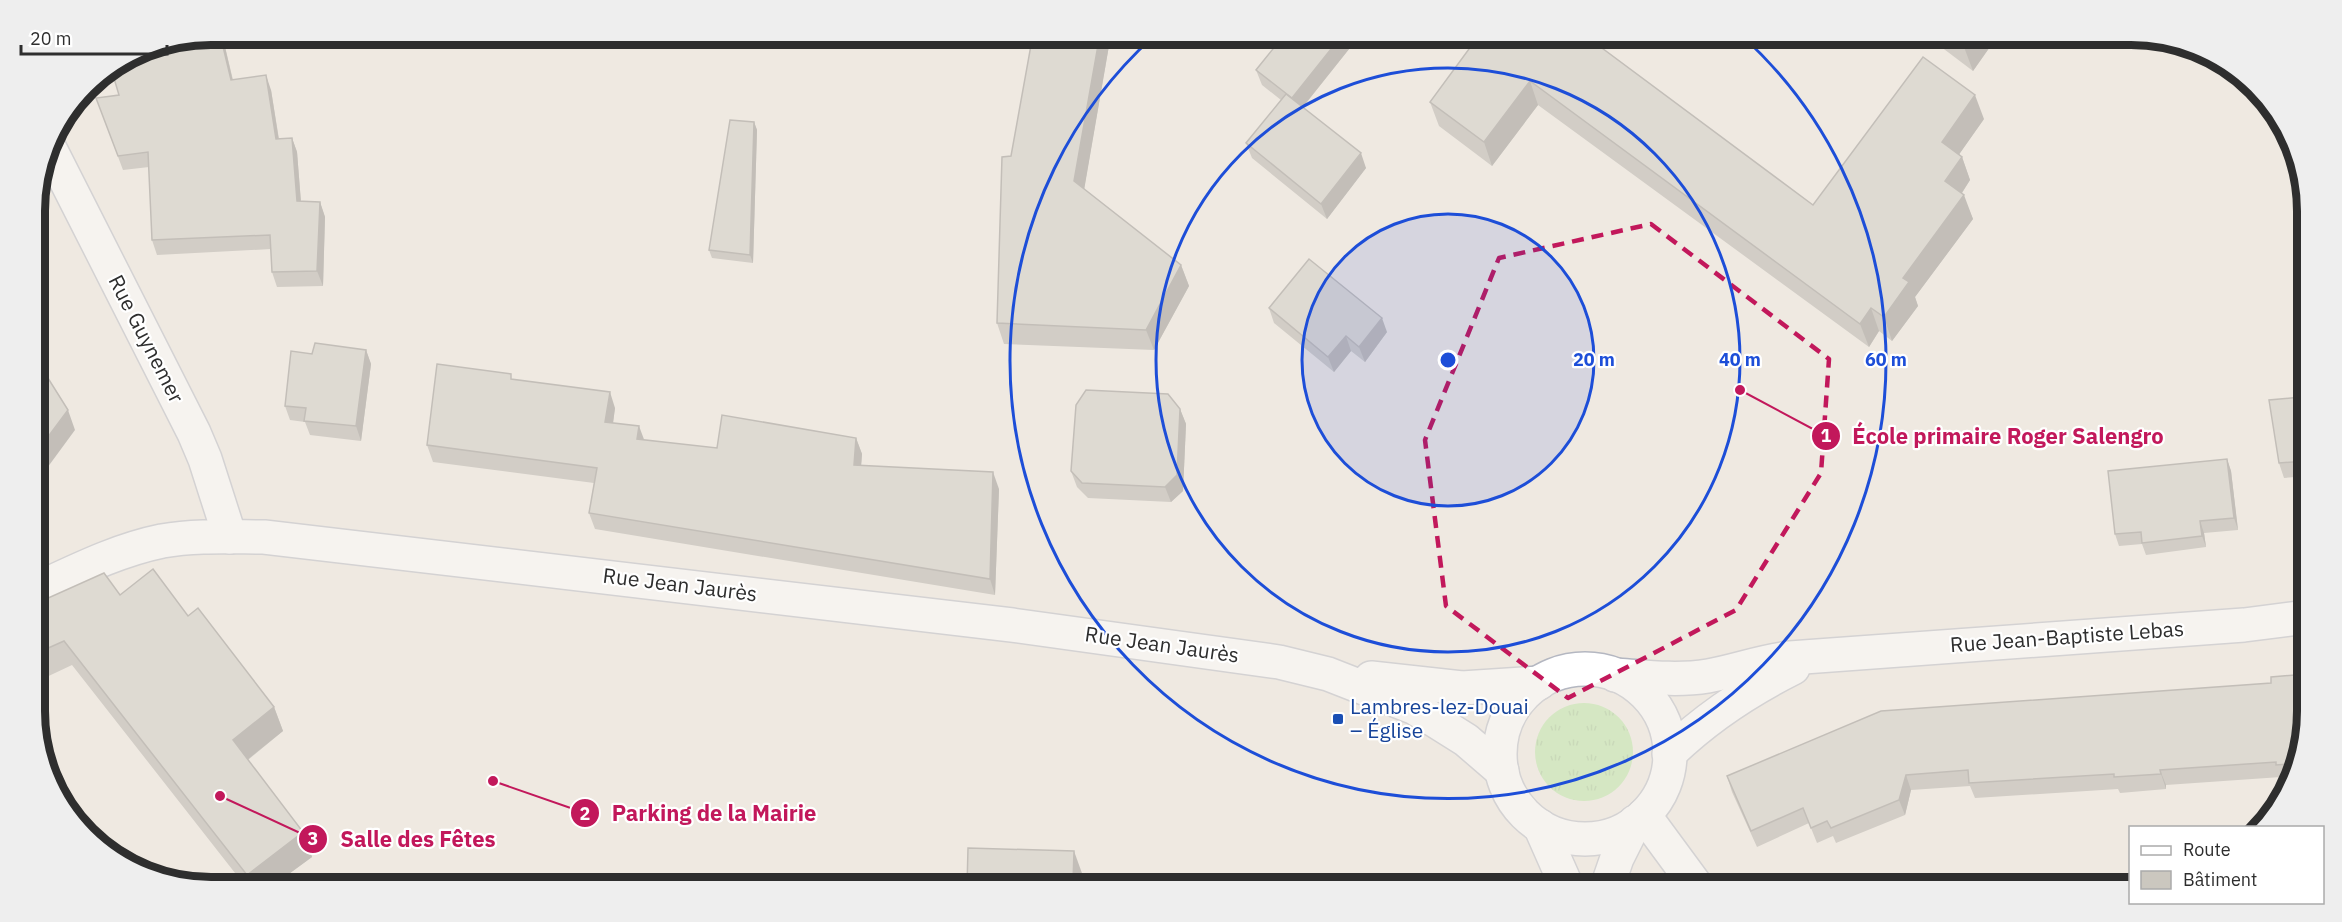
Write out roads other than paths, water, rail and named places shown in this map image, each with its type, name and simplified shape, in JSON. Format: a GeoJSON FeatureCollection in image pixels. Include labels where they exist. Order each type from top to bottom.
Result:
{"type":"FeatureCollection","features":[{"type":"Feature","properties":{"kind":"street","name":"Rue Guynemer"},"geometry":{"type":"LineString","coordinates":[[55,158],[194,433],[205,459],[230,537]]}},
{"type":"Feature","properties":{"kind":"street","name":"Rue Jean Jaurès"},"geometry":{"type":"LineString","coordinates":[[45,585],[98,561],[135,548],[173,540],[230,537],[302,540],[1000,624],[1235,655],[1328,674],[1462,688],[1539,683]]}},
{"type":"Feature","properties":{"kind":"street","name":"Rue Jean-Baptiste Lebas"},"geometry":{"type":"LineString","coordinates":[[1615,675],[1683,678],[1707,676],[1766,661],[1870,650],[2244,625],[2297,618]]}},
{"type":"Feature","properties":{"kind":"street","name":"Rue Jean-Baptiste Lebas"},"geometry":{"type":"LineString","coordinates":[[1670,754],[1710,717],[1735,700],[1794,667],[1826,656]]}},
{"type":"Feature","properties":{"kind":"street"},"geometry":{"type":"LineString","coordinates":[[1610,877],[1617,858],[1640,818],[1663,787],[1670,754],[1663,721],[1651,701],[1634,686],[1615,675],[1593,670],[1570,671],[1539,683],[1514,707],[1505,727],[1500,749],[1502,771],[1515,802],[1540,826],[1560,836],[1594,839],[1616,833],[1640,818]]}},
{"type":"Feature","properties":{"kind":"street","name":"Rue Jean Jaurès"},"geometry":{"type":"LineString","coordinates":[[1328,674],[1415,708],[1466,740],[1502,771]]}},
{"type":"Feature","properties":{"kind":"street"},"geometry":{"type":"LineString","coordinates":[[1640,818],[1689,877]]}},
{"type":"Feature","properties":{"kind":"street"},"geometry":{"type":"LineString","coordinates":[[1540,826],[1563,877]]}},
{"type":"Feature","properties":{"kind":"place","name":"École primaire Roger Salengro"},"geometry":{"type":"Point","coordinates":[1740,390]}},
{"type":"Feature","properties":{"kind":"place","name":"Lambres-lez-Douai – Église"},"geometry":{"type":"Point","coordinates":[1338,719]}},
{"type":"Feature","properties":{"kind":"place","name":"Parking de la Mairie"},"geometry":{"type":"Point","coordinates":[493,781]}},
{"type":"Feature","properties":{"kind":"place","name":"Salle des Fêtes"},"geometry":{"type":"Point","coordinates":[220,796]}}]}
